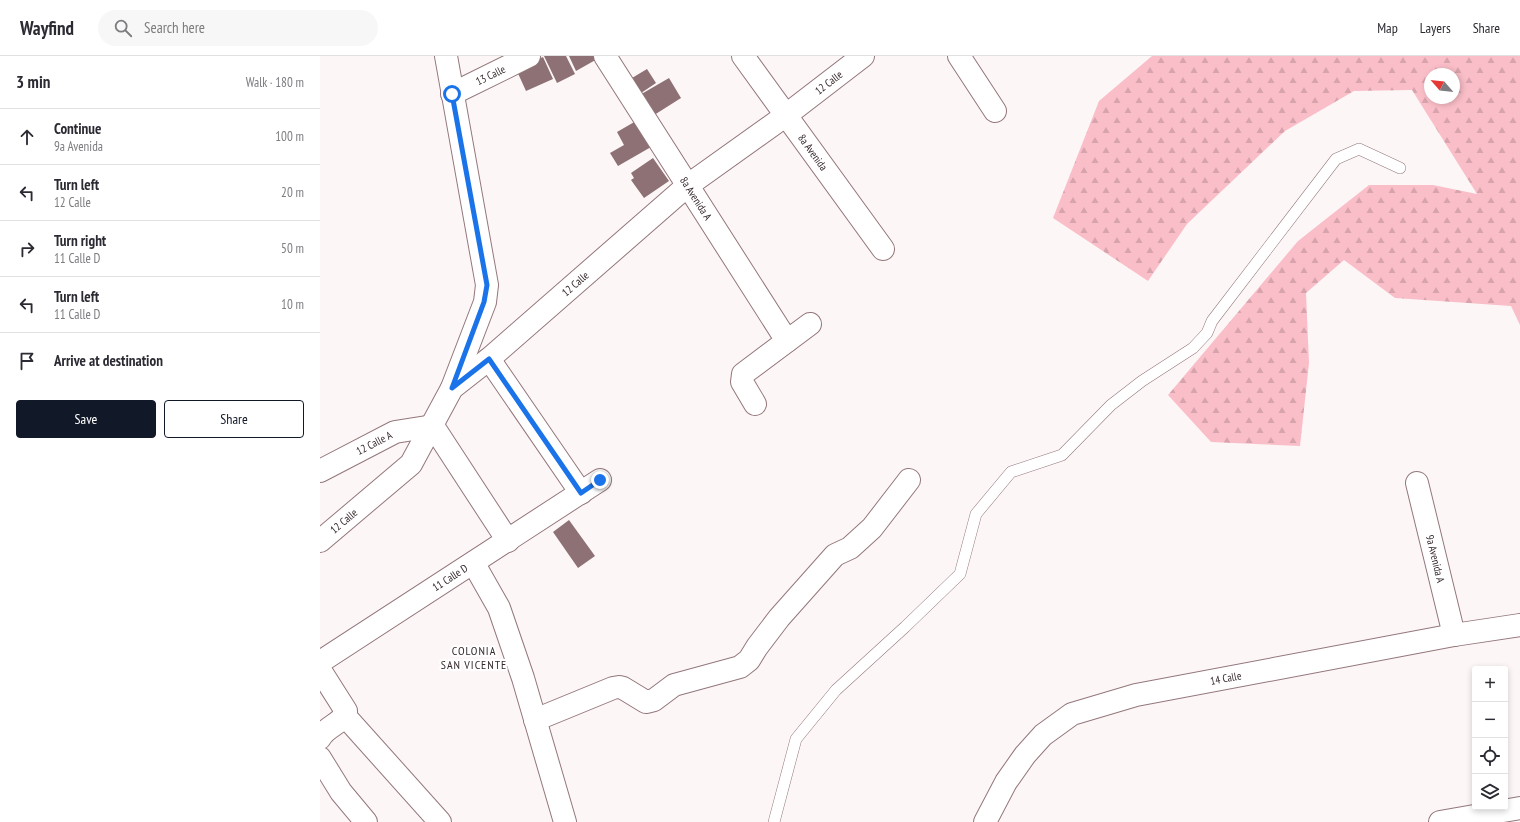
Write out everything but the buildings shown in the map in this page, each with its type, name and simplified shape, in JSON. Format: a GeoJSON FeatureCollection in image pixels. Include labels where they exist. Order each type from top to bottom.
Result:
{"type":"FeatureCollection","features":[{"type":"Feature","properties":{"kind":"street"},"geometry":{"type":"LineString","coordinates":[[446,56],[487,285],[484,302],[452,388]]}},
{"type":"Feature","properties":{"kind":"street","name":"13 Calle"},"geometry":{"type":"LineString","coordinates":[[452,94],[529,56]]}},
{"type":"Feature","properties":{"kind":"street","name":"8a Avenida A"},"geometry":{"type":"LineString","coordinates":[[605,56],[787,341]]}},
{"type":"Feature","properties":{"kind":"street","name":"8a Avenida"},"geometry":{"type":"LineString","coordinates":[[743,56],[785,116],[883,249]]}},
{"type":"Feature","properties":{"kind":"street","name":"12 Calle"},"geometry":{"type":"LineString","coordinates":[[320,541],[411,464],[433,426],[452,388],[489,359],[687,186],[785,116],[863,56]]}},
{"type":"Feature","properties":{"kind":"street"},"geometry":{"type":"LineString","coordinates":[[959,56],[995,111]]}},
{"type":"Feature","properties":{"kind":"street"},"geometry":{"type":"LineString","coordinates":[[755,404],[742,382],[743,374],[810,324]]}},
{"type":"Feature","properties":{"kind":"street"},"geometry":{"type":"LineString","coordinates":[[489,359],[581,493]]}},
{"type":"Feature","properties":{"kind":"street"},"geometry":{"type":"LineString","coordinates":[[433,426],[508,541]]}},
{"type":"Feature","properties":{"kind":"street","name":"12 Calle A"},"geometry":{"type":"LineString","coordinates":[[320,471],[395,432],[433,426]]}},
{"type":"Feature","properties":{"kind":"street","name":"11 Calle D"},"geometry":{"type":"LineString","coordinates":[[320,662],[474,564],[600,480]]}},
{"type":"Feature","properties":{"kind":"street"},"geometry":{"type":"LineString","coordinates":[[535,720],[613,688],[623,688],[646,702],[654,700],[674,685],[740,667],[749,660],[779,618],[835,555],[850,548],[872,528],[910,480]]}},
{"type":"Feature","properties":{"kind":"street","name":"9a Avenida A"},"geometry":{"type":"LineString","coordinates":[[1416,483],[1454,635]]}},
{"type":"Feature","properties":{"kind":"street"},"geometry":{"type":"LineString","coordinates":[[474,564],[499,608],[535,720],[565,822]]}},
{"type":"Feature","properties":{"kind":"street","name":"14 Calle"},"geometry":{"type":"LineString","coordinates":[[985,822],[1006,782],[1025,755],[1043,735],[1072,714],[1136,695],[1454,635],[1520,625]]}},
{"type":"Feature","properties":{"kind":"street"},"geometry":{"type":"LineString","coordinates":[[320,670],[344,706],[345,716],[440,822]]}},
{"type":"Feature","properties":{"kind":"street"},"geometry":{"type":"LineString","coordinates":[[320,738],[325,730],[345,716]]}},
{"type":"Feature","properties":{"kind":"street"},"geometry":{"type":"LineString","coordinates":[[320,758],[326,782],[341,792],[366,822]]}},
{"type":"Feature","properties":{"kind":"street"},"geometry":{"type":"LineString","coordinates":[[1440,822],[1520,808]]}},
{"type":"Feature","properties":{"kind":"lane"},"geometry":{"type":"LineString","coordinates":[[774,822],[796,739],[836,690],[960,574],[976,514],[1011,472],[1062,456],[1111,405],[1142,381],[1193,348],[1207,333],[1212,321],[1336,159],[1359,149],[1400,168]]}},
{"type":"Feature","properties":{"kind":"green space"},"geometry":{"type":"Polygon","coordinates":[[[1152,56],[1520,56],[1520,325],[1511,306],[1395,298],[1344,260],[1306,293],[1309,363],[1300,446],[1211,442],[1168,395],[1298,241],[1369,185],[1433,185],[1477,194],[1412,90],[1354,91],[1285,131],[1187,224],[1148,281],[1053,218],[1099,101],[1152,56]]]}},
{"type":"Feature","properties":{"kind":"district","name":"COLONIA SAN VICENTE"},"geometry":{"type":"Point","coordinates":[474,657]}},
{"type":"Feature","properties":{"kind":"route"},"geometry":{"type":"LineString","coordinates":[[452,94],[487,285],[484,302],[452,388],[489,359],[581,493],[600,480]]}}]}
